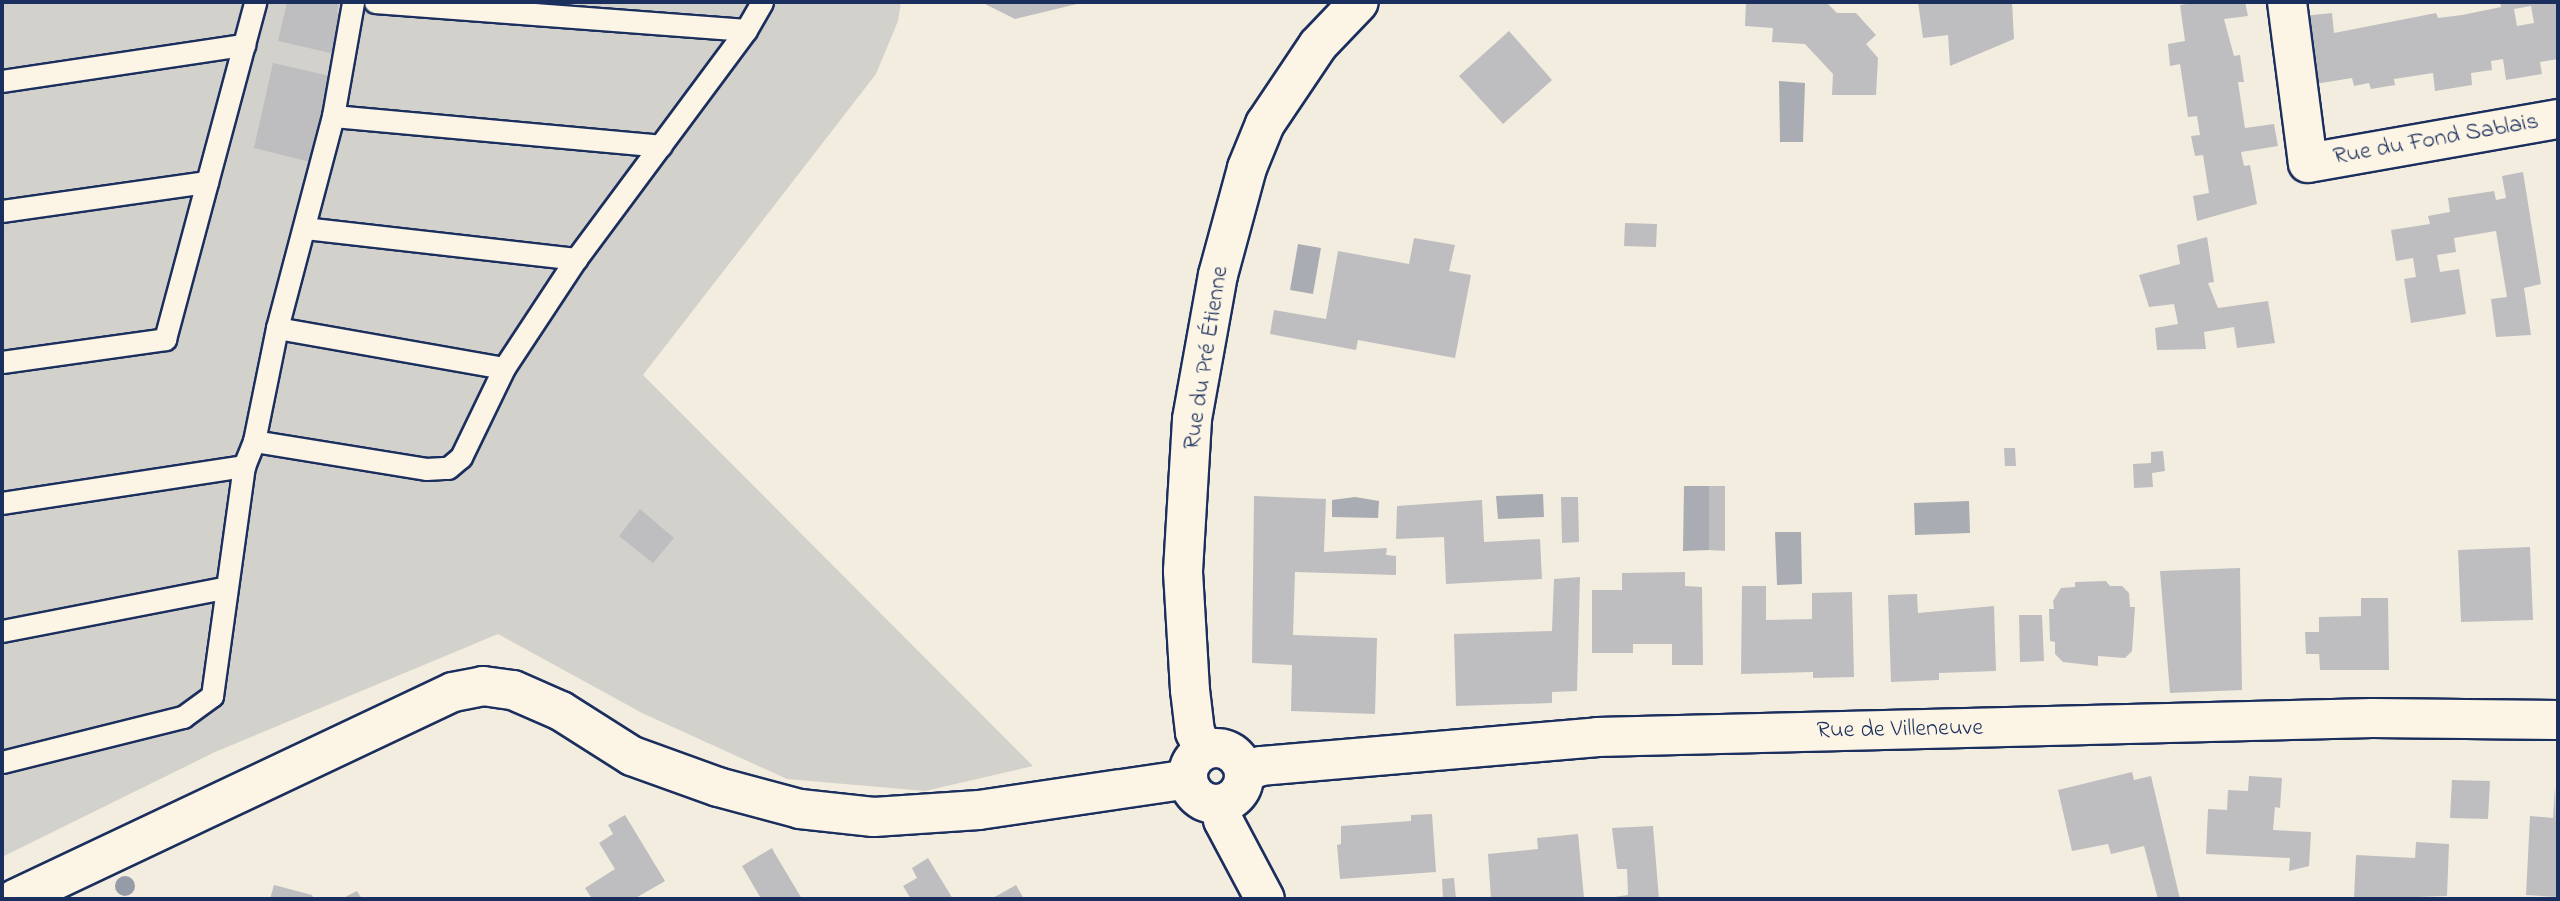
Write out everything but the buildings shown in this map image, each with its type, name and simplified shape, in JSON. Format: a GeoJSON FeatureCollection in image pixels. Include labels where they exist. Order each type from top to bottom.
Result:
{"type":"FeatureCollection","features":[{"type":"Feature","properties":{"kind":"street","name":"Rue du Pré Étienne"},"geometry":{"type":"LineString","coordinates":[[1196,764],[1183,571],[1192,419],[1218,275],[1247,168],[1265,124],[1318,45],[1359,2]]}},
{"type":"Feature","properties":{"kind":"street","name":"Rue du Fond Sablais"},"geometry":{"type":"LineString","coordinates":[[2287,2],[2308,163],[2558,118]]}},
{"type":"Feature","properties":{"kind":"street"},"geometry":{"type":"LineString","coordinates":[[15,899],[453,692],[484,686],[513,690],[561,711],[632,755],[800,809],[874,817],[979,810],[1196,764],[1230,752],[1233,788],[1223,820],[1265,899]]}},
{"type":"Feature","properties":{"kind":"street","name":"Rue de Villeneuve"},"geometry":{"type":"LineString","coordinates":[[1233,788],[1261,766],[1597,737],[2373,718],[2558,720]]}},
{"type":"Feature","properties":{"kind":"lane"},"geometry":{"type":"LineString","coordinates":[[2,362],[165,339],[255,2]]}},
{"type":"Feature","properties":{"kind":"lane"},"geometry":{"type":"LineString","coordinates":[[2,762],[183,717],[212,696],[224,588],[244,466],[254,441],[277,328],[332,116],[353,2]]}},
{"type":"Feature","properties":{"kind":"lane"},"geometry":{"type":"LineString","coordinates":[[375,2],[746,30]]}},
{"type":"Feature","properties":{"kind":"lane"},"geometry":{"type":"LineString","coordinates":[[254,441],[448,468],[461,457],[504,368],[576,259],[746,30],[762,2]]}},
{"type":"Feature","properties":{"kind":"lane"},"geometry":{"type":"LineString","coordinates":[[2,82],[244,46]]}},
{"type":"Feature","properties":{"kind":"lane"},"geometry":{"type":"LineString","coordinates":[[332,116],[661,146]]}},
{"type":"Feature","properties":{"kind":"lane"},"geometry":{"type":"LineString","coordinates":[[2,211],[207,182]]}},
{"type":"Feature","properties":{"kind":"lane"},"geometry":{"type":"LineString","coordinates":[[305,228],[576,259]]}},
{"type":"Feature","properties":{"kind":"lane"},"geometry":{"type":"LineString","coordinates":[[277,328],[504,368]]}},
{"type":"Feature","properties":{"kind":"lane"},"geometry":{"type":"LineString","coordinates":[[2,503],[244,466]]}},
{"type":"Feature","properties":{"kind":"lane"},"geometry":{"type":"LineString","coordinates":[[2,632],[224,588]]}},
{"type":"Feature","properties":{"kind":"shaded area"},"geometry":{"type":"Polygon","coordinates":[[[2,2],[901,2],[898,21],[876,74],[643,375],[1033,766],[925,791],[787,779],[642,713],[498,634],[215,752],[2,857],[2,2]]]}},
{"type":"Feature","properties":{"kind":"shaded area"},"geometry":{"type":"Polygon","coordinates":[[[1779,81],[1805,83],[1803,142],[1780,142],[1779,81]]]}},
{"type":"Feature","properties":{"kind":"shaded area"},"geometry":{"type":"Polygon","coordinates":[[[1298,244],[1321,248],[1313,294],[1290,290],[1298,244]]]}},
{"type":"Feature","properties":{"kind":"shaded area"},"geometry":{"type":"Polygon","coordinates":[[[1684,486],[1709,486],[1709,550],[1683,551],[1684,486]]]}},
{"type":"Feature","properties":{"kind":"shaded area"},"geometry":{"type":"Polygon","coordinates":[[[1543,494],[1544,517],[1498,519],[1496,496],[1543,494]]]}},
{"type":"Feature","properties":{"kind":"shaded area"},"geometry":{"type":"Polygon","coordinates":[[[1355,497],[1379,501],[1378,518],[1332,517],[1332,500],[1355,497]]]}},
{"type":"Feature","properties":{"kind":"shaded area"},"geometry":{"type":"Polygon","coordinates":[[[1969,501],[1970,533],[1915,535],[1914,503],[1969,501]]]}},
{"type":"Feature","properties":{"kind":"shaded area"},"geometry":{"type":"Polygon","coordinates":[[[1775,532],[1801,532],[1802,584],[1777,585],[1775,532]]]}}]}
